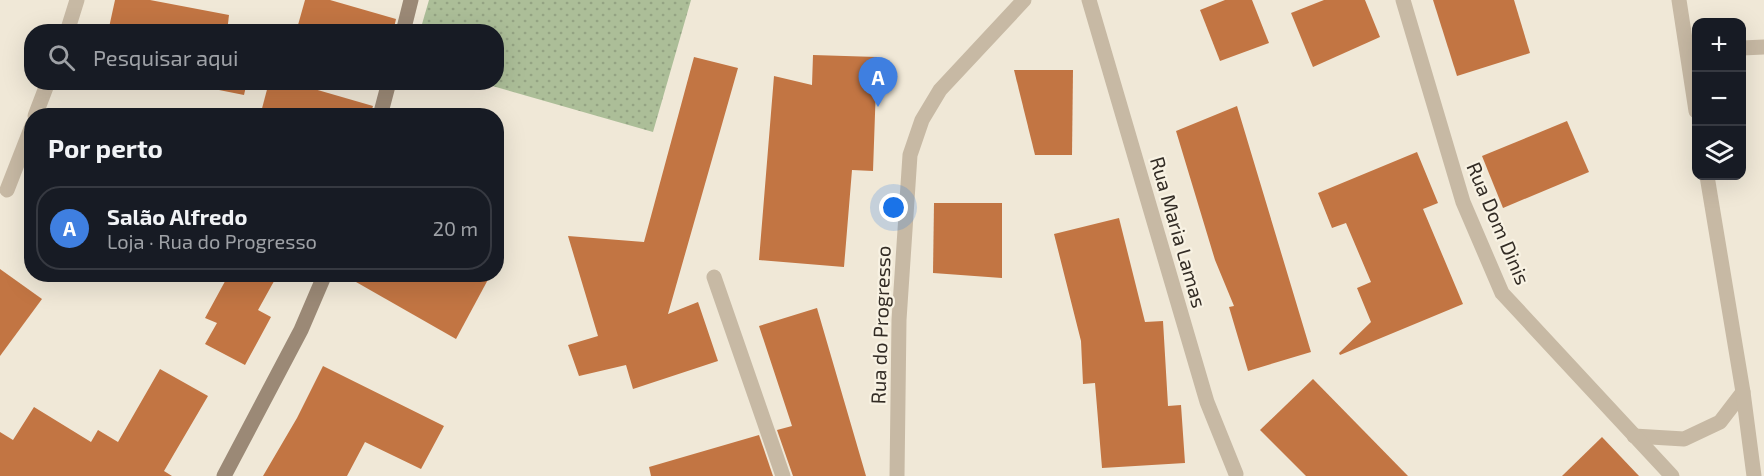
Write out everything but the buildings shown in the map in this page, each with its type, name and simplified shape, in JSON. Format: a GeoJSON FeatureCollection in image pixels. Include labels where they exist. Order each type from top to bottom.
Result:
{"type":"FeatureCollection","features":[{"type":"Feature","properties":{"kind":"street"},"geometry":{"type":"LineString","coordinates":[[70,24],[77,0]]}},
{"type":"Feature","properties":{"kind":"street"},"geometry":{"type":"LineString","coordinates":[[405,24],[411,0]]}},
{"type":"Feature","properties":{"kind":"street","name":"Rua do Progresso"},"geometry":{"type":"LineString","coordinates":[[897,476],[899,320],[910,155],[922,120],[940,90],[1024,0]]}},
{"type":"Feature","properties":{"kind":"street","name":"Rua Maria Lamas"},"geometry":{"type":"LineString","coordinates":[[1089,0],[1207,402],[1237,475]]}},
{"type":"Feature","properties":{"kind":"street","name":"Rua Dom Dinis"},"geometry":{"type":"LineString","coordinates":[[1403,0],[1463,202],[1502,293],[1672,476]]}},
{"type":"Feature","properties":{"kind":"street"},"geometry":{"type":"LineString","coordinates":[[1679,0],[1692,52]]}},
{"type":"Feature","properties":{"kind":"street"},"geometry":{"type":"LineString","coordinates":[[1746,48],[1764,47]]}},
{"type":"Feature","properties":{"kind":"street"},"geometry":{"type":"LineString","coordinates":[[38,108],[45,90]]}},
{"type":"Feature","properties":{"kind":"street"},"geometry":{"type":"LineString","coordinates":[[382,108],[387,90]]}},
{"type":"Feature","properties":{"kind":"street"},"geometry":{"type":"LineString","coordinates":[[7,190],[24,146]]}},
{"type":"Feature","properties":{"kind":"street"},"geometry":{"type":"LineString","coordinates":[[1708,180],[1743,392],[1754,476]]}},
{"type":"Feature","properties":{"kind":"street"},"geometry":{"type":"LineString","coordinates":[[714,277],[783,476]]}},
{"type":"Feature","properties":{"kind":"street"},"geometry":{"type":"LineString","coordinates":[[224,476],[302,330],[322,282]]}},
{"type":"Feature","properties":{"kind":"street"},"geometry":{"type":"LineString","coordinates":[[1634,436],[1684,440],[1720,422],[1743,392]]}},
{"type":"Feature","properties":{"kind":"green space"},"geometry":{"type":"Polygon","coordinates":[[[429,0],[691,0],[653,132],[504,89],[504,24],[422,24],[429,0]]]}},
{"type":"Feature","properties":{"kind":"place","name":"Salão Alfredo"},"geometry":{"type":"Point","coordinates":[878,107]}}]}
